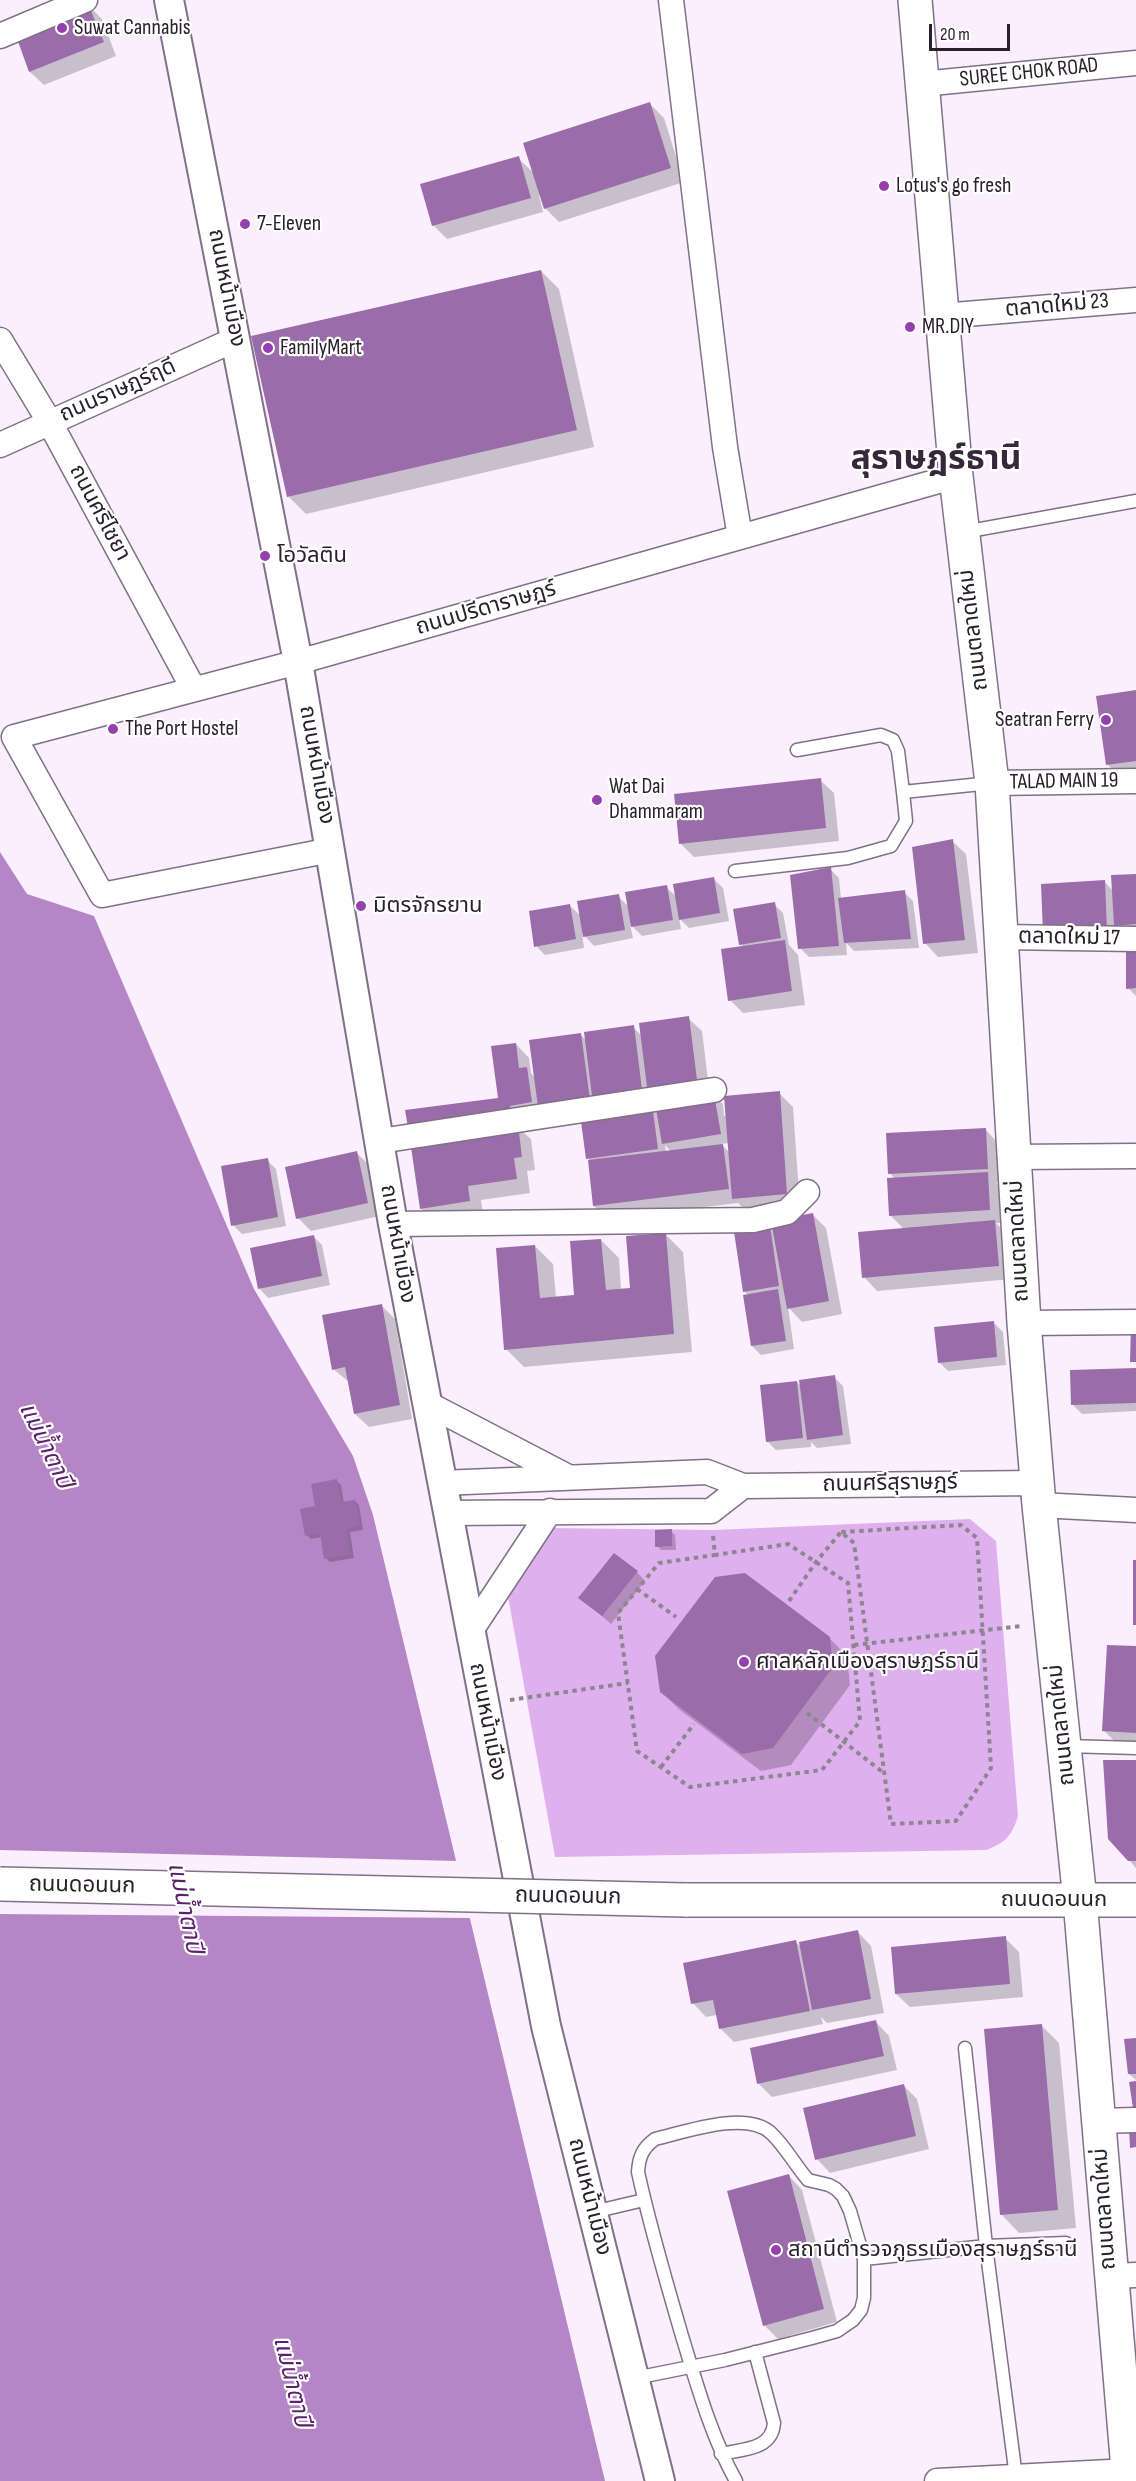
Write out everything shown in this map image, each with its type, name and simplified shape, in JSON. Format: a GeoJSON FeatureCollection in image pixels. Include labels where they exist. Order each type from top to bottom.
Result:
{"type":"FeatureCollection","features":[{"type":"Feature","properties":{"kind":"main road","name":"ถนนตลาดใหม่"},"geometry":{"type":"LineString","coordinates":[[915,0],[956,476],[992,783],[1024,1323],[1038,1494],[1080,1900],[1098,2121],[1123,2276],[1128,2476]]}},
{"type":"Feature","properties":{"kind":"main road","name":"ถนนดอนนก"},"geometry":{"type":"LineString","coordinates":[[0,1884],[685,1900],[1136,1900]]}},
{"type":"Feature","properties":{"kind":"street"},"geometry":{"type":"LineString","coordinates":[[0,36],[85,0]]}},
{"type":"Feature","properties":{"kind":"street","name":"ถนนหน้าเมือง"},"geometry":{"type":"LineString","coordinates":[[169,0],[298,662],[393,1224],[483,1706],[546,2026],[660,2481]]}},
{"type":"Feature","properties":{"kind":"street"},"geometry":{"type":"LineString","coordinates":[[671,0],[724,435],[740,537]]}},
{"type":"Feature","properties":{"kind":"street","name":"SUREE CHOK ROAD"},"geometry":{"type":"LineString","coordinates":[[922,84],[1136,63]]}},
{"type":"Feature","properties":{"kind":"street","name":"ตลาดใหม่ 23"},"geometry":{"type":"LineString","coordinates":[[942,316],[1136,300]]}},
{"type":"Feature","properties":{"kind":"street","name":"ถนนราษฎร์ฤดี"},"geometry":{"type":"LineString","coordinates":[[0,445],[236,339]]}},
{"type":"Feature","properties":{"kind":"street","name":"ถนนศรีไชยา"},"geometry":{"type":"LineString","coordinates":[[0,340],[49,422],[193,688]]}},
{"type":"Feature","properties":{"kind":"street","name":"ถนนปรีดาราษฎร์"},"geometry":{"type":"LineString","coordinates":[[7,734],[298,662],[956,476]]}},
{"type":"Feature","properties":{"kind":"street"},"geometry":{"type":"LineString","coordinates":[[7,734],[102,895],[331,850]]}},
{"type":"Feature","properties":{"kind":"street","name":"TALAD MAIN 19"},"geometry":{"type":"LineString","coordinates":[[992,783],[1136,781]]}},
{"type":"Feature","properties":{"kind":"street","name":"ตลาดใหม่ 17"},"geometry":{"type":"LineString","coordinates":[[1001,937],[1136,939]]}},
{"type":"Feature","properties":{"kind":"street"},"geometry":{"type":"LineString","coordinates":[[380,1141],[714,1089]]}},
{"type":"Feature","properties":{"kind":"street"},"geometry":{"type":"LineString","coordinates":[[1014,1158],[1136,1156]]}},
{"type":"Feature","properties":{"kind":"street"},"geometry":{"type":"LineString","coordinates":[[393,1224],[753,1220],[787,1212],[807,1192]]}},
{"type":"Feature","properties":{"kind":"street"},"geometry":{"type":"LineString","coordinates":[[1024,1323],[1136,1322]]}},
{"type":"Feature","properties":{"kind":"street"},"geometry":{"type":"LineString","coordinates":[[426,1403],[570,1478]]}},
{"type":"Feature","properties":{"kind":"street","name":"ถนนศรีสุราษฎร์"},"geometry":{"type":"LineString","coordinates":[[441,1483],[707,1472],[743,1486],[1038,1494],[1136,1510]]}},
{"type":"Feature","properties":{"kind":"street"},"geometry":{"type":"LineString","coordinates":[[447,1513],[550,1510],[711,1511],[743,1486]]}},
{"type":"Feature","properties":{"kind":"street"},"geometry":{"type":"LineString","coordinates":[[470,1632],[550,1510]]}},
{"type":"Feature","properties":{"kind":"street"},"geometry":{"type":"LineString","coordinates":[[1098,2121],[1136,2120]]}},
{"type":"Feature","properties":{"kind":"street"},"geometry":{"type":"LineString","coordinates":[[936,2481],[1016,2477],[1128,2476]]}},
{"type":"Feature","properties":{"kind":"lane"},"geometry":{"type":"LineString","coordinates":[[963,533],[1136,501]]}},
{"type":"Feature","properties":{"kind":"lane"},"geometry":{"type":"LineString","coordinates":[[735,871],[848,858],[891,846],[906,821],[898,751],[893,740],[881,735],[797,750]]}},
{"type":"Feature","properties":{"kind":"lane"},"geometry":{"type":"LineString","coordinates":[[903,792],[992,783]]}},
{"type":"Feature","properties":{"kind":"lane"},"geometry":{"type":"LineString","coordinates":[[1064,1746],[1136,1748]]}},
{"type":"Feature","properties":{"kind":"lane"},"geometry":{"type":"LineString","coordinates":[[965,2048],[986,2246],[1016,2477]]}},
{"type":"Feature","properties":{"kind":"lane"},"geometry":{"type":"LineString","coordinates":[[635,2378],[691,2368],[837,2331],[861,2310],[864,2298],[864,2259],[850,2211],[843,2196],[829,2185],[808,2180],[772,2134],[761,2125],[738,2122],[656,2139],[646,2146],[639,2161],[638,2172],[653,2237],[691,2368],[721,2454],[736,2481]]}},
{"type":"Feature","properties":{"kind":"lane"},"geometry":{"type":"LineString","coordinates":[[593,2212],[644,2200]]}},
{"type":"Feature","properties":{"kind":"lane"},"geometry":{"type":"LineString","coordinates":[[864,2259],[986,2246],[1066,2243]]}},
{"type":"Feature","properties":{"kind":"lane"},"geometry":{"type":"LineString","coordinates":[[721,2454],[755,2447],[769,2440],[773,2434],[774,2423],[755,2352]]}},
{"type":"Feature","properties":{"kind":"path"},"geometry":{"type":"LineString","coordinates":[[711,1511],[715,1555]]}},
{"type":"Feature","properties":{"kind":"path"},"geometry":{"type":"LineString","coordinates":[[789,1601],[816,1562],[841,1532],[962,1525],[977,1538],[991,1768],[956,1821],[891,1824],[854,1543],[841,1532]]}},
{"type":"Feature","properties":{"kind":"path"},"geometry":{"type":"LineString","coordinates":[[788,1544],[816,1562],[848,1583],[860,1721],[822,1770],[690,1787],[637,1751],[618,1613],[659,1563],[788,1544]]}},
{"type":"Feature","properties":{"kind":"path"},"geometry":{"type":"LineString","coordinates":[[637,1589],[676,1617]]}},
{"type":"Feature","properties":{"kind":"path"},"geometry":{"type":"LineString","coordinates":[[854,1645],[1052,1623]]}},
{"type":"Feature","properties":{"kind":"path"},"geometry":{"type":"LineString","coordinates":[[483,1706],[628,1683]]}},
{"type":"Feature","properties":{"kind":"path"},"geometry":{"type":"LineString","coordinates":[[807,1713],[885,1774]]}},
{"type":"Feature","properties":{"kind":"path"},"geometry":{"type":"LineString","coordinates":[[661,1767],[694,1724]]}},
{"type":"Feature","properties":{"kind":"shaded area"},"geometry":{"type":"Polygon","coordinates":[[[970,1519],[996,1541],[1018,1816],[1010,1834],[1003,1841],[986,1850],[555,1857],[507,1591],[550,1528],[713,1530],[970,1519]]]}},
{"type":"Feature","properties":{"kind":"water","name":"แม่น้ำตาปี"},"geometry":{"type":"Polygon","coordinates":[[[0,852],[27,894],[94,916],[254,1289],[353,1456],[373,1515],[605,2481],[0,2481],[0,852]]]}},
{"type":"Feature","properties":{"kind":"pier"},"geometry":{"type":"Polygon","coordinates":[[[0,1850],[459,1861],[473,1918],[0,1914],[0,1850]]]}},
{"type":"Feature","properties":{"kind":"building"},"geometry":{"type":"Polygon","coordinates":[[[88,4],[104,42],[29,72],[15,33],[88,4]]]}},
{"type":"Feature","properties":{"kind":"building"},"geometry":{"type":"Polygon","coordinates":[[[650,102],[671,168],[544,209],[523,143],[650,102]]]}},
{"type":"Feature","properties":{"kind":"building"},"geometry":{"type":"Polygon","coordinates":[[[519,156],[531,198],[432,226],[420,184],[519,156]]]}},
{"type":"Feature","properties":{"kind":"building"},"geometry":{"type":"Polygon","coordinates":[[[541,270],[577,430],[287,497],[251,336],[541,270]]]}},
{"type":"Feature","properties":{"kind":"building"},"geometry":{"type":"Polygon","coordinates":[[[1136,690],[1136,761],[1106,765],[1096,696],[1136,690]]]}},
{"type":"Feature","properties":{"kind":"building"},"geometry":{"type":"Polygon","coordinates":[[[821,778],[826,828],[679,844],[674,794],[821,778]]]}},
{"type":"Feature","properties":{"kind":"building"},"geometry":{"type":"Polygon","coordinates":[[[953,839],[965,940],[923,944],[912,847],[953,839]]]}},
{"type":"Feature","properties":{"kind":"building"},"geometry":{"type":"Polygon","coordinates":[[[831,867],[839,946],[798,949],[790,875],[831,867]]]}},
{"type":"Feature","properties":{"kind":"building"},"geometry":{"type":"Polygon","coordinates":[[[1136,874],[1136,924],[1114,926],[1111,875],[1136,874]]]}},
{"type":"Feature","properties":{"kind":"building"},"geometry":{"type":"Polygon","coordinates":[[[714,877],[720,913],[679,920],[673,884],[714,877]]]}},
{"type":"Feature","properties":{"kind":"building"},"geometry":{"type":"Polygon","coordinates":[[[1105,880],[1107,930],[1043,934],[1041,884],[1105,880]]]}},
{"type":"Feature","properties":{"kind":"building"},"geometry":{"type":"Polygon","coordinates":[[[667,885],[673,920],[631,927],[625,892],[667,885]]]}},
{"type":"Feature","properties":{"kind":"building"},"geometry":{"type":"Polygon","coordinates":[[[905,890],[911,939],[844,943],[838,898],[905,890]]]}},
{"type":"Feature","properties":{"kind":"building"},"geometry":{"type":"Polygon","coordinates":[[[619,894],[625,930],[583,937],[577,901],[619,894]]]}},
{"type":"Feature","properties":{"kind":"building"},"geometry":{"type":"Polygon","coordinates":[[[775,902],[781,938],[739,945],[733,909],[775,902]]]}},
{"type":"Feature","properties":{"kind":"building"},"geometry":{"type":"Polygon","coordinates":[[[570,904],[576,939],[534,947],[529,911],[570,904]]]}},
{"type":"Feature","properties":{"kind":"building"},"geometry":{"type":"Polygon","coordinates":[[[785,940],[792,991],[728,1001],[721,949],[785,940]]]}},
{"type":"Feature","properties":{"kind":"building"},"geometry":{"type":"Polygon","coordinates":[[[1126,948],[1136,948],[1136,988],[1126,989],[1126,948]]]}},
{"type":"Feature","properties":{"kind":"building"},"geometry":{"type":"Polygon","coordinates":[[[689,1016],[698,1088],[648,1095],[639,1023],[689,1016]]]}},
{"type":"Feature","properties":{"kind":"building"},"geometry":{"type":"Polygon","coordinates":[[[634,1025],[643,1098],[593,1104],[584,1032],[634,1025]]]}},
{"type":"Feature","properties":{"kind":"building"},"geometry":{"type":"Polygon","coordinates":[[[581,1033],[591,1107],[539,1114],[529,1040],[581,1033]]]}},
{"type":"Feature","properties":{"kind":"building"},"geometry":{"type":"Polygon","coordinates":[[[516,1043],[519,1068],[527,1067],[532,1102],[510,1106],[511,1118],[409,1133],[405,1110],[498,1098],[491,1046],[516,1043]]]}},
{"type":"Feature","properties":{"kind":"building"},"geometry":{"type":"Polygon","coordinates":[[[780,1091],[787,1194],[732,1199],[724,1096],[780,1091]]]}},
{"type":"Feature","properties":{"kind":"building"},"geometry":{"type":"Polygon","coordinates":[[[714,1094],[721,1134],[662,1144],[655,1103],[714,1094]]]}},
{"type":"Feature","properties":{"kind":"building"},"geometry":{"type":"Polygon","coordinates":[[[652,1104],[658,1149],[586,1159],[580,1114],[652,1104]]]}},
{"type":"Feature","properties":{"kind":"building"},"geometry":{"type":"Polygon","coordinates":[[[518,1124],[522,1157],[514,1158],[517,1179],[468,1186],[470,1201],[420,1209],[410,1140],[518,1124]]]}},
{"type":"Feature","properties":{"kind":"building"},"geometry":{"type":"Polygon","coordinates":[[[986,1128],[988,1169],[888,1174],[886,1133],[986,1128]]]}},
{"type":"Feature","properties":{"kind":"building"},"geometry":{"type":"Polygon","coordinates":[[[723,1144],[729,1189],[593,1206],[588,1160],[723,1144]]]}},
{"type":"Feature","properties":{"kind":"building"},"geometry":{"type":"Polygon","coordinates":[[[357,1151],[368,1203],[296,1219],[285,1167],[357,1151]]]}},
{"type":"Feature","properties":{"kind":"building"},"geometry":{"type":"Polygon","coordinates":[[[268,1158],[278,1217],[231,1226],[221,1166],[268,1158]]]}},
{"type":"Feature","properties":{"kind":"building"},"geometry":{"type":"Polygon","coordinates":[[[988,1172],[990,1210],[889,1216],[887,1178],[988,1172]]]}},
{"type":"Feature","properties":{"kind":"building"},"geometry":{"type":"Polygon","coordinates":[[[813,1213],[829,1301],[787,1309],[771,1221],[813,1213]]]}},
{"type":"Feature","properties":{"kind":"building"},"geometry":{"type":"Polygon","coordinates":[[[769,1219],[779,1286],[743,1292],[733,1225],[769,1219]]]}},
{"type":"Feature","properties":{"kind":"building"},"geometry":{"type":"Polygon","coordinates":[[[995,1220],[999,1266],[862,1278],[858,1232],[995,1220]]]}},
{"type":"Feature","properties":{"kind":"building"},"geometry":{"type":"Polygon","coordinates":[[[666,1233],[674,1334],[504,1350],[496,1248],[535,1245],[540,1298],[574,1295],[570,1241],[601,1239],[606,1290],[630,1288],[626,1236],[666,1233]]]}},
{"type":"Feature","properties":{"kind":"building"},"geometry":{"type":"Polygon","coordinates":[[[314,1235],[322,1276],[258,1289],[250,1248],[314,1235]]]}},
{"type":"Feature","properties":{"kind":"building"},"geometry":{"type":"Polygon","coordinates":[[[778,1289],[786,1341],[751,1346],[743,1295],[778,1289]]]}},
{"type":"Feature","properties":{"kind":"building"},"geometry":{"type":"Polygon","coordinates":[[[382,1304],[400,1405],[354,1414],[345,1367],[332,1370],[322,1315],[382,1304]]]}},
{"type":"Feature","properties":{"kind":"building"},"geometry":{"type":"Polygon","coordinates":[[[994,1321],[997,1357],[938,1363],[934,1327],[994,1321]]]}},
{"type":"Feature","properties":{"kind":"building"},"geometry":{"type":"Polygon","coordinates":[[[1131,1325],[1136,1325],[1136,1362],[1130,1362],[1131,1325]]]}},
{"type":"Feature","properties":{"kind":"building"},"geometry":{"type":"Polygon","coordinates":[[[1136,1368],[1136,1403],[1071,1405],[1070,1370],[1136,1368]]]}},
{"type":"Feature","properties":{"kind":"building"},"geometry":{"type":"Polygon","coordinates":[[[835,1375],[843,1435],[807,1440],[799,1380],[835,1375]]]}},
{"type":"Feature","properties":{"kind":"building"},"geometry":{"type":"Polygon","coordinates":[[[797,1381],[803,1438],[766,1442],[760,1385],[797,1381]]]}},
{"type":"Feature","properties":{"kind":"building"},"geometry":{"type":"Polygon","coordinates":[[[337,1479],[341,1502],[355,1500],[360,1526],[346,1529],[350,1554],[324,1559],[320,1533],[305,1536],[300,1509],[315,1506],[311,1484],[337,1479]]]}},
{"type":"Feature","properties":{"kind":"building"},"geometry":{"type":"Polygon","coordinates":[[[672,1529],[672,1546],[655,1547],[655,1530],[672,1529]]]}},
{"type":"Feature","properties":{"kind":"building"},"geometry":{"type":"Polygon","coordinates":[[[614,1553],[638,1571],[602,1616],[578,1598],[614,1553]]]}},
{"type":"Feature","properties":{"kind":"building"},"geometry":{"type":"Polygon","coordinates":[[[1133,1560],[1136,1560],[1136,1625],[1133,1625],[1133,1560]]]}},
{"type":"Feature","properties":{"kind":"building","name":"ศาลหลักเมืองสุราษฎร์ธานี"},"geometry":{"type":"Polygon","coordinates":[[[745,1573],[830,1637],[833,1667],[773,1748],[742,1754],[660,1692],[655,1656],[715,1577],[745,1573]]]}},
{"type":"Feature","properties":{"kind":"building"},"geometry":{"type":"Polygon","coordinates":[[[1107,1645],[1136,1646],[1136,1733],[1102,1731],[1107,1645]]]}},
{"type":"Feature","properties":{"kind":"building"},"geometry":{"type":"Polygon","coordinates":[[[1103,1760],[1136,1760],[1136,1861],[1128,1861],[1108,1839],[1103,1760]]]}},
{"type":"Feature","properties":{"kind":"building"},"geometry":{"type":"Polygon","coordinates":[[[858,1930],[871,1999],[812,2010],[799,1942],[858,1930]]]}},
{"type":"Feature","properties":{"kind":"building"},"geometry":{"type":"Polygon","coordinates":[[[1006,1936],[1010,1984],[895,1994],[891,1947],[1006,1936]]]}},
{"type":"Feature","properties":{"kind":"building"},"geometry":{"type":"Polygon","coordinates":[[[796,1940],[810,2011],[719,2029],[713,2000],[691,2004],[683,1963],[796,1940]]]}},
{"type":"Feature","properties":{"kind":"building"},"geometry":{"type":"Polygon","coordinates":[[[876,2020],[884,2056],[757,2084],[750,2048],[876,2020]]]}},
{"type":"Feature","properties":{"kind":"building"},"geometry":{"type":"Polygon","coordinates":[[[1042,2024],[1058,2210],[1000,2215],[984,2029],[1042,2024]]]}},
{"type":"Feature","properties":{"kind":"building"},"geometry":{"type":"Polygon","coordinates":[[[1136,2038],[1136,2074],[1128,2074],[1124,2039],[1136,2038]]]}},
{"type":"Feature","properties":{"kind":"building"},"geometry":{"type":"Polygon","coordinates":[[[1136,2081],[1136,2107],[1133,2108],[1129,2082],[1136,2081]]]}},
{"type":"Feature","properties":{"kind":"building"},"geometry":{"type":"Polygon","coordinates":[[[904,2084],[916,2136],[815,2160],[803,2108],[904,2084]]]}},
{"type":"Feature","properties":{"kind":"building"},"geometry":{"type":"Polygon","coordinates":[[[1136,2127],[1136,2147],[1130,2148],[1129,2128],[1136,2127]]]}},
{"type":"Feature","properties":{"kind":"building","name":"สถานีตำรวจภูธรเมืองสุราษฏร์ธานี"},"geometry":{"type":"Polygon","coordinates":[[[789,2174],[824,2309],[763,2326],[727,2191],[789,2174]]]}},
{"type":"Feature","properties":{"kind":"place","name":"Suwat Cannabis"},"geometry":{"type":"Point","coordinates":[62,28]}},
{"type":"Feature","properties":{"kind":"place","name":"Lotus's go fresh"},"geometry":{"type":"Point","coordinates":[884,186]}},
{"type":"Feature","properties":{"kind":"place","name":"7-Eleven"},"geometry":{"type":"Point","coordinates":[245,224]}},
{"type":"Feature","properties":{"kind":"place","name":"MR.DIY"},"geometry":{"type":"Point","coordinates":[910,327]}},
{"type":"Feature","properties":{"kind":"place","name":"FamilyMart"},"geometry":{"type":"Point","coordinates":[268,348]}},
{"type":"Feature","properties":{"kind":"place","name":"โอวัลติน"},"geometry":{"type":"Point","coordinates":[265,556]}},
{"type":"Feature","properties":{"kind":"place","name":"Seatran Ferry"},"geometry":{"type":"Point","coordinates":[1106,720]}},
{"type":"Feature","properties":{"kind":"place","name":"The Port Hostel"},"geometry":{"type":"Point","coordinates":[113,729]}},
{"type":"Feature","properties":{"kind":"place","name":"Wat Dai Dhammaram"},"geometry":{"type":"Point","coordinates":[597,800]}},
{"type":"Feature","properties":{"kind":"place","name":"มิตรจักรยาน"},"geometry":{"type":"Point","coordinates":[361,906]}},
{"type":"Feature","properties":{"kind":"place","name":"ศาลหลักเมืองสุราษฎร์ธานี"},"geometry":{"type":"Point","coordinates":[744,1662]}},
{"type":"Feature","properties":{"kind":"place","name":"สถานีตำรวจภูธรเมืองสุราษฏร์ธานี"},"geometry":{"type":"Point","coordinates":[776,2250]}},
{"type":"Feature","properties":{"kind":"district","name":"สุราษฎร์ธานี"},"geometry":{"type":"Point","coordinates":[936,460]}}]}
